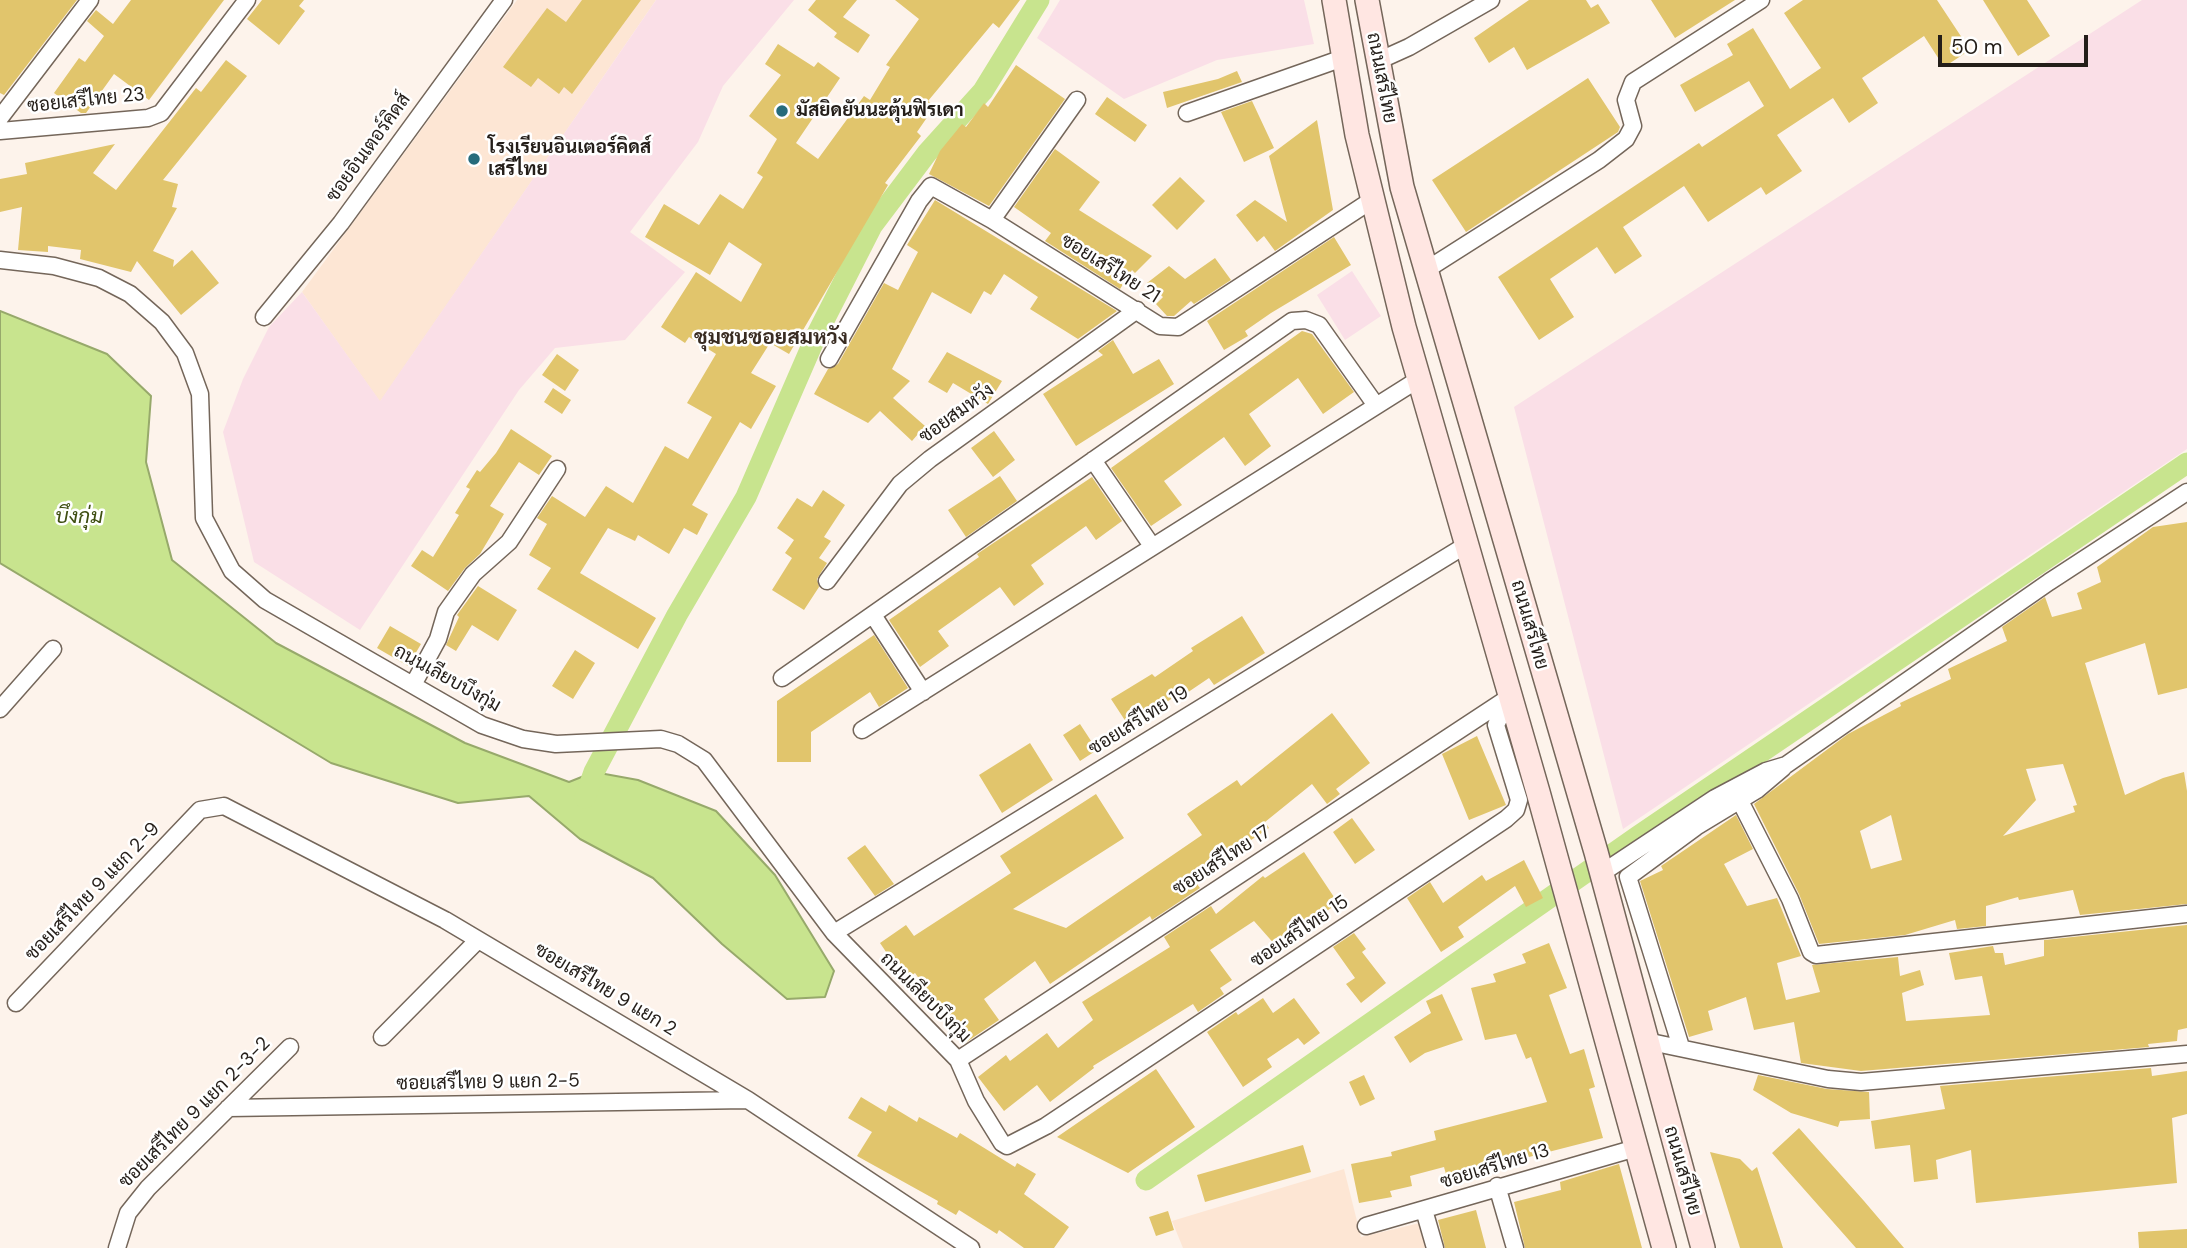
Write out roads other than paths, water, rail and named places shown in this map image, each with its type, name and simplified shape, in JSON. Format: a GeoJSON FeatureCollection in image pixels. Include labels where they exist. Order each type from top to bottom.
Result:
{"type":"FeatureCollection","features":[{"type":"Feature","properties":{"kind":"main road","name":"ถนนเสรีไทย"},"geometry":{"type":"LineString","coordinates":[[1334,0],[1371,200],[1664,1248]]}},
{"type":"Feature","properties":{"kind":"main road","name":"ถนนเสรีไทย"},"geometry":{"type":"LineString","coordinates":[[1367,0],[1402,187],[1599,863],[1703,1248]]}},
{"type":"Feature","properties":{"kind":"main road"},"geometry":{"type":"LineString","coordinates":[[1343,58],[1376,53]]}},
{"type":"Feature","properties":{"kind":"street"},"geometry":{"type":"LineString","coordinates":[[0,118],[90,0]]}},
{"type":"Feature","properties":{"kind":"street","name":"ซอยเสรีไทย 23"},"geometry":{"type":"LineString","coordinates":[[0,131],[148,118],[161,113],[247,0]]}},
{"type":"Feature","properties":{"kind":"street","name":"ซอยอินเตอร์คิดส์"},"geometry":{"type":"LineString","coordinates":[[264,317],[341,223],[504,0]]}},
{"type":"Feature","properties":{"kind":"street"},"geometry":{"type":"LineString","coordinates":[[1376,53],[1409,47],[1491,0]]}},
{"type":"Feature","properties":{"kind":"street"},"geometry":{"type":"LineString","coordinates":[[1426,270],[1599,160],[1626,139],[1633,126],[1626,100],[1633,82],[1761,0]]}},
{"type":"Feature","properties":{"kind":"street"},"geometry":{"type":"LineString","coordinates":[[1187,113],[1343,58]]}},
{"type":"Feature","properties":{"kind":"street"},"geometry":{"type":"LineString","coordinates":[[992,220],[1077,100]]}},
{"type":"Feature","properties":{"kind":"street","name":"ซอยเสรีไทย 21"},"geometry":{"type":"LineString","coordinates":[[829,359],[919,201],[931,186],[992,220],[1160,326],[1178,327],[1371,200]]}},
{"type":"Feature","properties":{"kind":"street","name":"ถนนเลียบบึงกุ่ม"},"geometry":{"type":"LineString","coordinates":[[0,260],[54,266],[99,278],[130,294],[162,322],[185,353],[200,394],[204,518],[232,571],[265,600],[482,725],[523,739],[586,743],[661,739],[678,744],[704,760],[834,933],[958,1060],[975,1101],[1002,1143]]}},
{"type":"Feature","properties":{"kind":"street","name":"ซอยสมหวัง"},"geometry":{"type":"LineString","coordinates":[[827,581],[900,484],[930,459],[1137,310]]}},
{"type":"Feature","properties":{"kind":"street"},"geometry":{"type":"LineString","coordinates":[[782,678],[1292,321],[1306,320],[1319,325],[1375,404]]}},
{"type":"Feature","properties":{"kind":"street"},"geometry":{"type":"LineString","coordinates":[[862,730],[1375,404],[1419,379]]}},
{"type":"Feature","properties":{"kind":"street"},"geometry":{"type":"LineString","coordinates":[[1093,460],[1152,546]]}},
{"type":"Feature","properties":{"kind":"street"},"geometry":{"type":"LineString","coordinates":[[413,685],[438,639],[446,612],[473,574],[509,542],[556,469]]}},
{"type":"Feature","properties":{"kind":"street"},"geometry":{"type":"LineString","coordinates":[[1681,1047],[1628,877],[2049,582],[2187,492]]}},
{"type":"Feature","properties":{"kind":"street","name":"ซอยเสรีไทย 19"},"geometry":{"type":"LineString","coordinates":[[834,933],[1466,545]]}},
{"type":"Feature","properties":{"kind":"street"},"geometry":{"type":"LineString","coordinates":[[873,615],[923,692]]}},
{"type":"Feature","properties":{"kind":"street"},"geometry":{"type":"LineString","coordinates":[[0,709],[53,649]]}},
{"type":"Feature","properties":{"kind":"street","name":"ซอยเสรีไทย 17"},"geometry":{"type":"LineString","coordinates":[[958,1060],[1510,696]]}},
{"type":"Feature","properties":{"kind":"street","name":"ซอยเสรีไทย 15"},"geometry":{"type":"LineString","coordinates":[[1002,1143],[1015,1144],[1046,1126],[1506,819],[1516,810],[1519,800],[1496,725],[1510,696]]}},
{"type":"Feature","properties":{"kind":"street"},"geometry":{"type":"LineString","coordinates":[[1599,863],[1766,771],[1786,765]]}},
{"type":"Feature","properties":{"kind":"street"},"geometry":{"type":"LineString","coordinates":[[1740,801],[1790,899],[1811,952],[1816,956],[2187,914]]}},
{"type":"Feature","properties":{"kind":"street","name":"ซอยเสรีไทย 9 แยก 2"},"geometry":{"type":"LineString","coordinates":[[200,810],[225,806],[478,940],[748,1100],[971,1248]]}},
{"type":"Feature","properties":{"kind":"street","name":"ซอยเสรีไทย 9 แยก 2-9"},"geometry":{"type":"LineString","coordinates":[[16,1003],[200,810]]}},
{"type":"Feature","properties":{"kind":"street"},"geometry":{"type":"LineString","coordinates":[[382,1037],[478,940]]}},
{"type":"Feature","properties":{"kind":"street"},"geometry":{"type":"LineString","coordinates":[[1646,1041],[1828,1079],[1861,1082],[2187,1054]]}},
{"type":"Feature","properties":{"kind":"street","name":"ซอยเสรีไทย 9 แยก 2-3-2"},"geometry":{"type":"LineString","coordinates":[[117,1248],[123,1224],[134,1205],[290,1047]]}},
{"type":"Feature","properties":{"kind":"street","name":"ซอยเสรีไทย 9 แยก 2-5"},"geometry":{"type":"LineString","coordinates":[[229,1108],[748,1100]]}},
{"type":"Feature","properties":{"kind":"street","name":"ซอยเสรีไทย 13"},"geometry":{"type":"LineString","coordinates":[[1366,1226],[1636,1148]]}},
{"type":"Feature","properties":{"kind":"street"},"geometry":{"type":"LineString","coordinates":[[1497,1186],[1515,1248]]}},
{"type":"Feature","properties":{"kind":"street"},"geometry":{"type":"LineString","coordinates":[[1424,1210],[1435,1248]]}},
{"type":"Feature","properties":{"kind":"water","name":"บึงกุ่ม"},"geometry":{"type":"Polygon","coordinates":[[[0,311],[107,354],[151,396],[146,462],[172,560],[276,643],[465,743],[569,782],[594,772],[638,780],[716,811],[775,875],[834,971],[825,997],[787,999],[722,944],[653,878],[580,839],[529,796],[458,803],[331,763],[0,563],[0,311]]]}},
{"type":"Feature","properties":{"kind":"waterway"},"geometry":{"type":"LineString","coordinates":[[585,798],[594,772],[677,615],[746,497],[816,336],[872,226],[927,153],[983,91],[1039,0]]}},
{"type":"Feature","properties":{"kind":"waterway"},"geometry":{"type":"LineString","coordinates":[[1146,1180],[1638,836],[2187,463]]}},
{"type":"Feature","properties":{"kind":"place","name":"มัสยิดยันนะตุ้นฟิรเดา"},"geometry":{"type":"Point","coordinates":[782,111]}},
{"type":"Feature","properties":{"kind":"place","name":"โรงเรียนอินเตอร์คิดส์ เสรีไทย"},"geometry":{"type":"Point","coordinates":[474,159]}},
{"type":"Feature","properties":{"kind":"district","name":"ชุมชนซอยสมหวัง"},"geometry":{"type":"Point","coordinates":[771,338]}}]}
